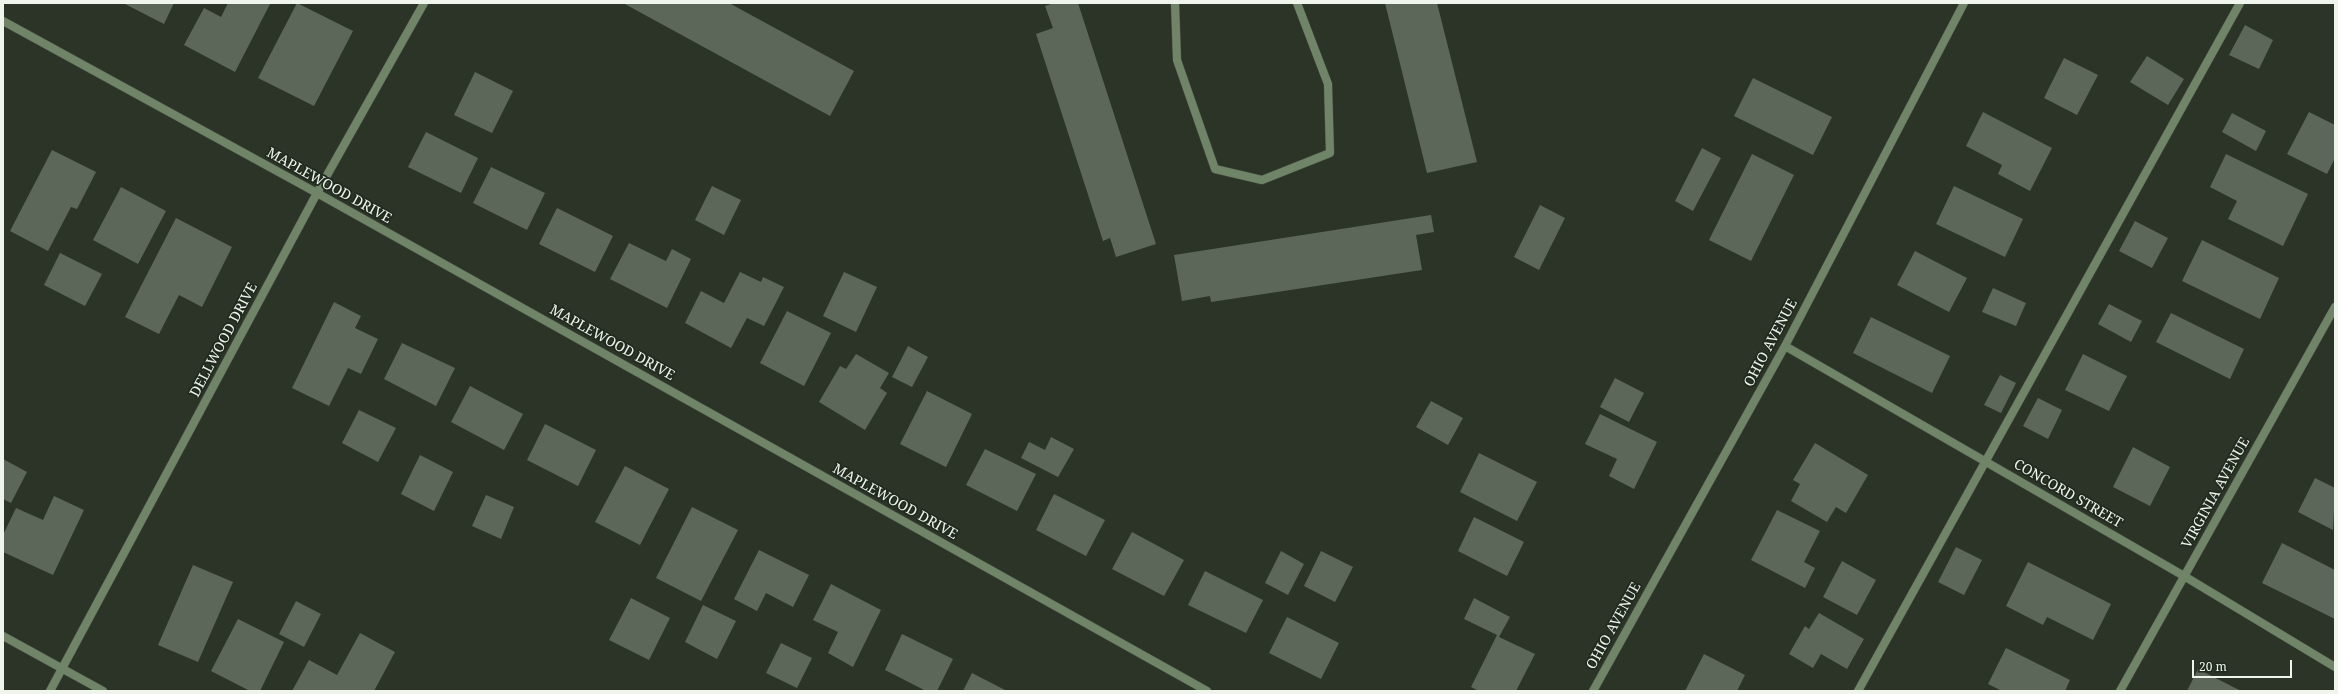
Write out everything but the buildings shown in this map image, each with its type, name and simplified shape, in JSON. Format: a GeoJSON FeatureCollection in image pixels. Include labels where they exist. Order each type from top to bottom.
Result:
{"type":"FeatureCollection","features":[{"type":"Feature","properties":{"kind":"street","name":"DELLWOOD DRIVE"},"geometry":{"type":"LineString","coordinates":[[50,691],[317,194],[424,3]]}},
{"type":"Feature","properties":{"kind":"street"},"geometry":{"type":"LineString","coordinates":[[1175,3],[1177,60],[1215,169],[1262,180],[1330,153],[1328,84],[1297,3]]}},
{"type":"Feature","properties":{"kind":"street","name":"OHIO AVENUE"},"geometry":{"type":"LineString","coordinates":[[1593,691],[1786,346],[1964,3]]}},
{"type":"Feature","properties":{"kind":"street"},"geometry":{"type":"LineString","coordinates":[[1858,691],[1987,462],[2240,3]]}},
{"type":"Feature","properties":{"kind":"street","name":"MAPLEWOOD DRIVE"},"geometry":{"type":"LineString","coordinates":[[3,22],[317,194],[1207,691]]}},
{"type":"Feature","properties":{"kind":"street","name":"VIRGINIA AVENUE"},"geometry":{"type":"LineString","coordinates":[[2120,691],[2335,307]]}},
{"type":"Feature","properties":{"kind":"street","name":"CONCORD STREET"},"geometry":{"type":"LineString","coordinates":[[1786,346],[2184,576],[2335,667]]}},
{"type":"Feature","properties":{"kind":"street"},"geometry":{"type":"LineString","coordinates":[[3,636],[103,691]]}}]}
